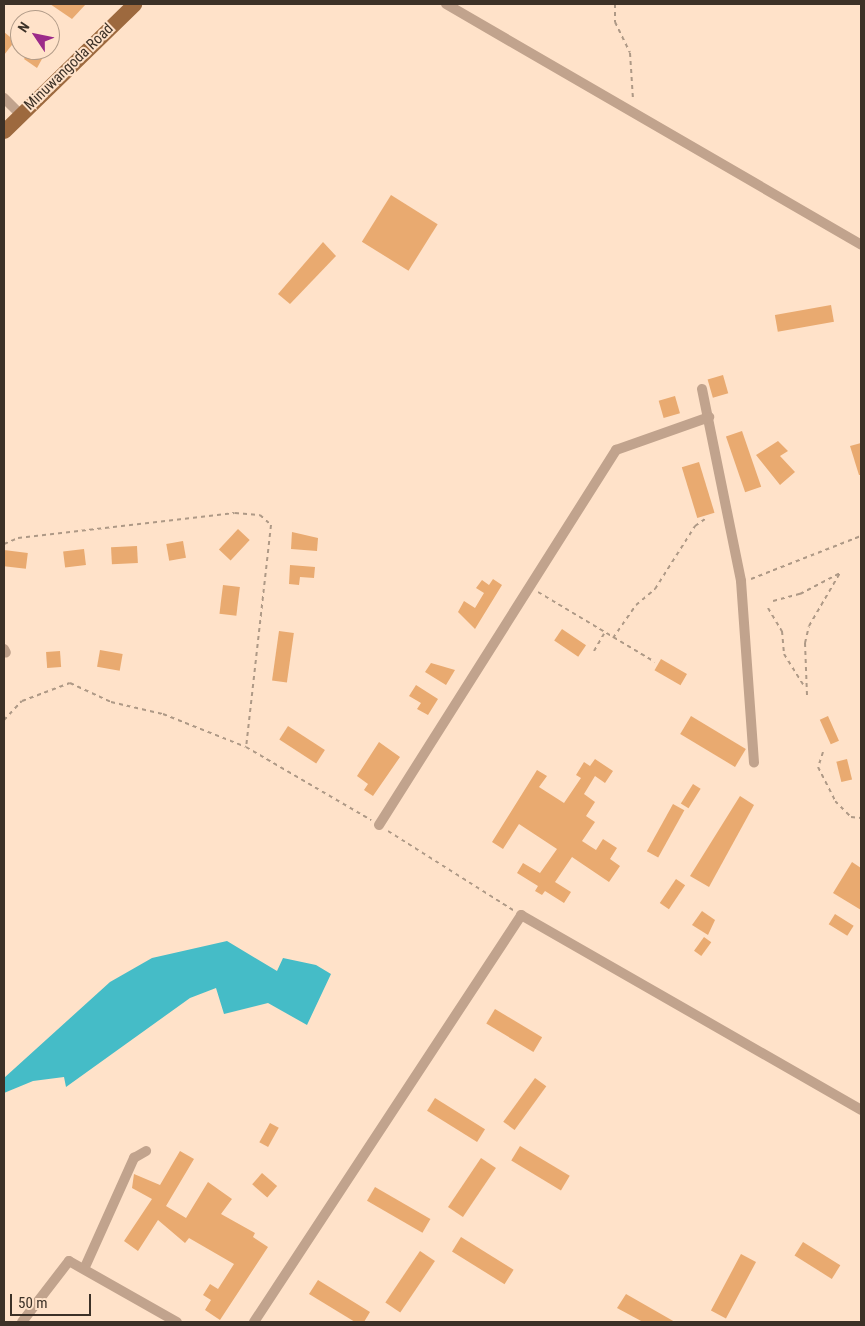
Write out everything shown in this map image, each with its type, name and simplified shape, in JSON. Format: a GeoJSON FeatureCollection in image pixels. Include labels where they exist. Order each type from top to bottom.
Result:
{"type":"FeatureCollection","features":[{"type":"Feature","properties":{"kind":"main road","name":"Minuwangoda Road"},"geometry":{"type":"LineString","coordinates":[[4,131],[134,4]]}},
{"type":"Feature","properties":{"kind":"street"},"geometry":{"type":"LineString","coordinates":[[446,4],[635,112],[861,245]]}},
{"type":"Feature","properties":{"kind":"street"},"geometry":{"type":"LineString","coordinates":[[4,98],[20,114]]}},
{"type":"Feature","properties":{"kind":"street"},"geometry":{"type":"LineString","coordinates":[[702,389],[741,581],[754,763]]}},
{"type":"Feature","properties":{"kind":"street"},"geometry":{"type":"LineString","coordinates":[[379,825],[616,450],[709,417]]}},
{"type":"Feature","properties":{"kind":"street"},"geometry":{"type":"LineString","coordinates":[[254,1322],[521,915],[861,1110]]}},
{"type":"Feature","properties":{"kind":"street"},"geometry":{"type":"LineString","coordinates":[[85,1267],[134,1158],[146,1151]]}},
{"type":"Feature","properties":{"kind":"street"},"geometry":{"type":"LineString","coordinates":[[22,1322],[69,1261],[85,1267],[177,1322]]}},
{"type":"Feature","properties":{"kind":"path"},"geometry":{"type":"LineString","coordinates":[[615,4],[615,22],[630,53],[635,112]]}},
{"type":"Feature","properties":{"kind":"path"},"geometry":{"type":"LineString","coordinates":[[4,544],[18,538],[235,513],[260,515],[271,525],[246,747]]}},
{"type":"Feature","properties":{"kind":"path"},"geometry":{"type":"LineString","coordinates":[[613,638],[705,519]]}},
{"type":"Feature","properties":{"kind":"path"},"geometry":{"type":"LineString","coordinates":[[741,581],[773,573],[861,536]]}},
{"type":"Feature","properties":{"kind":"path"},"geometry":{"type":"LineString","coordinates":[[773,601],[800,594],[840,573],[809,626],[804,684]]}},
{"type":"Feature","properties":{"kind":"path"},"geometry":{"type":"LineString","coordinates":[[530,586],[655,662]]}},
{"type":"Feature","properties":{"kind":"path"},"geometry":{"type":"LineString","coordinates":[[768,608],[782,631],[784,654],[804,684],[807,695]]}},
{"type":"Feature","properties":{"kind":"path"},"geometry":{"type":"LineString","coordinates":[[594,651],[605,632]]}},
{"type":"Feature","properties":{"kind":"path"},"geometry":{"type":"LineString","coordinates":[[4,720],[22,701],[70,682],[111,702],[163,714],[246,747],[379,825],[521,915]]}},
{"type":"Feature","properties":{"kind":"path"},"geometry":{"type":"LineString","coordinates":[[823,752],[818,767],[835,800],[851,817],[861,818]]}},
{"type":"Feature","properties":{"kind":"water"},"geometry":{"type":"Polygon","coordinates":[[[227,941],[277,971],[283,958],[316,965],[331,974],[307,1025],[268,1003],[224,1014],[216,988],[190,998],[66,1087],[64,1077],[33,1081],[4,1093],[4,1078],[110,982],[152,958],[227,941]]]}},
{"type":"Feature","properties":{"kind":"building"},"geometry":{"type":"Polygon","coordinates":[[[50,4],[86,4],[72,19],[50,4]]]}},
{"type":"Feature","properties":{"kind":"building"},"geometry":{"type":"Polygon","coordinates":[[[4,32],[10,37],[10,47],[4,55],[4,32]]]}},
{"type":"Feature","properties":{"kind":"building"},"geometry":{"type":"Polygon","coordinates":[[[25,60],[41,60],[37,68],[25,60]]]}},
{"type":"Feature","properties":{"kind":"building"},"geometry":{"type":"Polygon","coordinates":[[[391,195],[438,224],[408,271],[362,242],[391,195]]]}},
{"type":"Feature","properties":{"kind":"building"},"geometry":{"type":"Polygon","coordinates":[[[323,242],[336,256],[290,304],[278,294],[323,242]]]}},
{"type":"Feature","properties":{"kind":"building"},"geometry":{"type":"Polygon","coordinates":[[[831,305],[834,322],[778,332],[775,315],[831,305]]]}},
{"type":"Feature","properties":{"kind":"building"},"geometry":{"type":"Polygon","coordinates":[[[723,375],[728,393],[713,398],[708,379],[723,375]]]}},
{"type":"Feature","properties":{"kind":"building"},"geometry":{"type":"Polygon","coordinates":[[[675,396],[680,413],[664,418],[659,401],[675,396]]]}},
{"type":"Feature","properties":{"kind":"building"},"geometry":{"type":"Polygon","coordinates":[[[742,431],[761,487],[745,492],[726,437],[742,431]]]}},
{"type":"Feature","properties":{"kind":"building"},"geometry":{"type":"Polygon","coordinates":[[[778,441],[788,451],[780,456],[795,472],[780,485],[756,455],[778,441]]]}},
{"type":"Feature","properties":{"kind":"building"},"geometry":{"type":"Polygon","coordinates":[[[861,443],[861,475],[859,475],[850,446],[861,443]]]}},
{"type":"Feature","properties":{"kind":"building"},"geometry":{"type":"Polygon","coordinates":[[[699,462],[714,513],[697,518],[682,467],[699,462]]]}},
{"type":"Feature","properties":{"kind":"building"},"geometry":{"type":"Polygon","coordinates":[[[238,529],[250,540],[231,560],[219,549],[238,529]]]}},
{"type":"Feature","properties":{"kind":"building"},"geometry":{"type":"Polygon","coordinates":[[[292,532],[318,538],[317,551],[291,549],[292,532]]]}},
{"type":"Feature","properties":{"kind":"building"},"geometry":{"type":"Polygon","coordinates":[[[183,541],[186,558],[169,561],[166,544],[183,541]]]}},
{"type":"Feature","properties":{"kind":"building"},"geometry":{"type":"Polygon","coordinates":[[[137,546],[138,563],[112,564],[111,547],[137,546]]]}},
{"type":"Feature","properties":{"kind":"building"},"geometry":{"type":"Polygon","coordinates":[[[84,549],[86,565],[65,567],[63,552],[84,549]]]}},
{"type":"Feature","properties":{"kind":"building"},"geometry":{"type":"Polygon","coordinates":[[[4,550],[28,553],[26,569],[4,566],[4,550]]]}},
{"type":"Feature","properties":{"kind":"building"},"geometry":{"type":"Polygon","coordinates":[[[290,565],[315,567],[314,578],[300,577],[299,585],[289,584],[290,565]]]}},
{"type":"Feature","properties":{"kind":"building"},"geometry":{"type":"Polygon","coordinates":[[[493,579],[502,585],[475,629],[458,612],[464,601],[475,608],[484,593],[476,588],[482,580],[489,585],[493,579]]]}},
{"type":"Feature","properties":{"kind":"building"},"geometry":{"type":"Polygon","coordinates":[[[223,585],[240,587],[236,616],[219,614],[223,585]]]}},
{"type":"Feature","properties":{"kind":"building"},"geometry":{"type":"Polygon","coordinates":[[[562,629],[586,645],[578,657],[554,641],[562,629]]]}},
{"type":"Feature","properties":{"kind":"building"},"geometry":{"type":"Polygon","coordinates":[[[279,631],[294,633],[287,683],[272,681],[279,631]]]}},
{"type":"Feature","properties":{"kind":"building"},"geometry":{"type":"Polygon","coordinates":[[[100,650],[123,654],[120,671],[97,667],[100,650]]]}},
{"type":"Feature","properties":{"kind":"building"},"geometry":{"type":"Polygon","coordinates":[[[60,651],[61,667],[47,668],[46,652],[60,651]]]}},
{"type":"Feature","properties":{"kind":"building"},"geometry":{"type":"Polygon","coordinates":[[[661,659],[687,674],[680,685],[654,670],[661,659]]]}},
{"type":"Feature","properties":{"kind":"building"},"geometry":{"type":"Polygon","coordinates":[[[431,663],[455,670],[446,685],[425,672],[431,663]]]}},
{"type":"Feature","properties":{"kind":"building"},"geometry":{"type":"Polygon","coordinates":[[[416,685],[438,699],[428,715],[417,709],[421,703],[409,696],[416,685]]]}},
{"type":"Feature","properties":{"kind":"building"},"geometry":{"type":"Polygon","coordinates":[[[691,716],[746,749],[735,767],[680,734],[691,716]]]}},
{"type":"Feature","properties":{"kind":"building"},"geometry":{"type":"Polygon","coordinates":[[[828,716],[839,741],[831,744],[820,720],[828,716]]]}},
{"type":"Feature","properties":{"kind":"building"},"geometry":{"type":"Polygon","coordinates":[[[288,726],[325,750],[316,763],[279,739],[288,726]]]}},
{"type":"Feature","properties":{"kind":"building"},"geometry":{"type":"Polygon","coordinates":[[[379,742],[400,757],[373,796],[364,790],[368,784],[357,776],[379,742]]]}},
{"type":"Feature","properties":{"kind":"building"},"geometry":{"type":"Polygon","coordinates":[[[595,759],[613,771],[605,783],[595,776],[584,794],[595,802],[586,816],[595,822],[582,841],[596,850],[603,839],[617,848],[610,859],[620,866],[609,882],[572,857],[555,882],[571,892],[564,903],[545,891],[542,895],[535,891],[538,886],[517,873],[523,863],[540,873],[557,849],[519,824],[503,849],[492,842],[537,770],[547,776],[539,787],[564,803],[581,778],[576,775],[584,762],[590,766],[595,759]]]}},
{"type":"Feature","properties":{"kind":"building"},"geometry":{"type":"Polygon","coordinates":[[[847,759],[852,779],[841,782],[836,762],[847,759]]]}},
{"type":"Feature","properties":{"kind":"building"},"geometry":{"type":"Polygon","coordinates":[[[693,784],[701,789],[688,808],[681,804],[693,784]]]}},
{"type":"Feature","properties":{"kind":"building"},"geometry":{"type":"Polygon","coordinates":[[[740,796],[754,805],[709,887],[690,876],[740,796]]]}},
{"type":"Feature","properties":{"kind":"building"},"geometry":{"type":"Polygon","coordinates":[[[673,804],[684,810],[658,858],[647,851],[673,804]]]}},
{"type":"Feature","properties":{"kind":"building"},"geometry":{"type":"Polygon","coordinates":[[[852,862],[861,868],[861,910],[833,893],[852,862]]]}},
{"type":"Feature","properties":{"kind":"building"},"geometry":{"type":"Polygon","coordinates":[[[676,879],[685,885],[669,909],[660,903],[676,879]]]}},
{"type":"Feature","properties":{"kind":"building"},"geometry":{"type":"Polygon","coordinates":[[[702,911],[715,920],[708,935],[692,925],[702,911]]]}},
{"type":"Feature","properties":{"kind":"building"},"geometry":{"type":"Polygon","coordinates":[[[835,914],[854,926],[847,936],[829,924],[835,914]]]}},
{"type":"Feature","properties":{"kind":"building"},"geometry":{"type":"Polygon","coordinates":[[[704,937],[711,942],[701,956],[694,951],[704,937]]]}},
{"type":"Feature","properties":{"kind":"building"},"geometry":{"type":"Polygon","coordinates":[[[495,1009],[542,1037],[533,1052],[486,1024],[495,1009]]]}},
{"type":"Feature","properties":{"kind":"building"},"geometry":{"type":"Polygon","coordinates":[[[535,1078],[546,1086],[515,1130],[503,1122],[535,1078]]]}},
{"type":"Feature","properties":{"kind":"building"},"geometry":{"type":"Polygon","coordinates":[[[435,1098],[485,1129],[477,1142],[427,1111],[435,1098]]]}},
{"type":"Feature","properties":{"kind":"building"},"geometry":{"type":"Polygon","coordinates":[[[270,1123],[279,1128],[268,1147],[259,1142],[270,1123]]]}},
{"type":"Feature","properties":{"kind":"building"},"geometry":{"type":"Polygon","coordinates":[[[520,1146],[570,1176],[561,1190],[511,1161],[520,1146]]]}},
{"type":"Feature","properties":{"kind":"building"},"geometry":{"type":"Polygon","coordinates":[[[180,1151],[194,1159],[166,1206],[186,1218],[208,1182],[232,1199],[221,1214],[255,1233],[253,1237],[268,1247],[220,1320],[205,1310],[211,1300],[203,1295],[210,1284],[218,1289],[234,1264],[189,1238],[185,1243],[158,1220],[138,1251],[124,1241],[152,1199],[132,1188],[134,1174],[160,1185],[180,1151]]]}},
{"type":"Feature","properties":{"kind":"building"},"geometry":{"type":"Polygon","coordinates":[[[481,1158],[496,1168],[463,1217],[448,1207],[481,1158]]]}},
{"type":"Feature","properties":{"kind":"building"},"geometry":{"type":"Polygon","coordinates":[[[262,1173],[277,1186],[267,1197],[252,1184],[262,1173]]]}},
{"type":"Feature","properties":{"kind":"building"},"geometry":{"type":"Polygon","coordinates":[[[375,1187],[430,1219],[422,1233],[367,1201],[375,1187]]]}},
{"type":"Feature","properties":{"kind":"building"},"geometry":{"type":"Polygon","coordinates":[[[461,1237],[514,1270],[505,1284],[452,1251],[461,1237]]]}},
{"type":"Feature","properties":{"kind":"building"},"geometry":{"type":"Polygon","coordinates":[[[803,1242],[840,1265],[832,1279],[795,1256],[803,1242]]]}},
{"type":"Feature","properties":{"kind":"building"},"geometry":{"type":"Polygon","coordinates":[[[420,1251],[435,1261],[400,1312],[385,1302],[420,1251]]]}},
{"type":"Feature","properties":{"kind":"building"},"geometry":{"type":"Polygon","coordinates":[[[741,1254],[756,1262],[726,1318],[711,1311],[741,1254]]]}},
{"type":"Feature","properties":{"kind":"building"},"geometry":{"type":"Polygon","coordinates":[[[318,1280],[370,1312],[364,1322],[355,1322],[309,1294],[318,1280]]]}},
{"type":"Feature","properties":{"kind":"building"},"geometry":{"type":"Polygon","coordinates":[[[626,1294],[675,1322],[643,1322],[617,1308],[626,1294]]]}}]}
